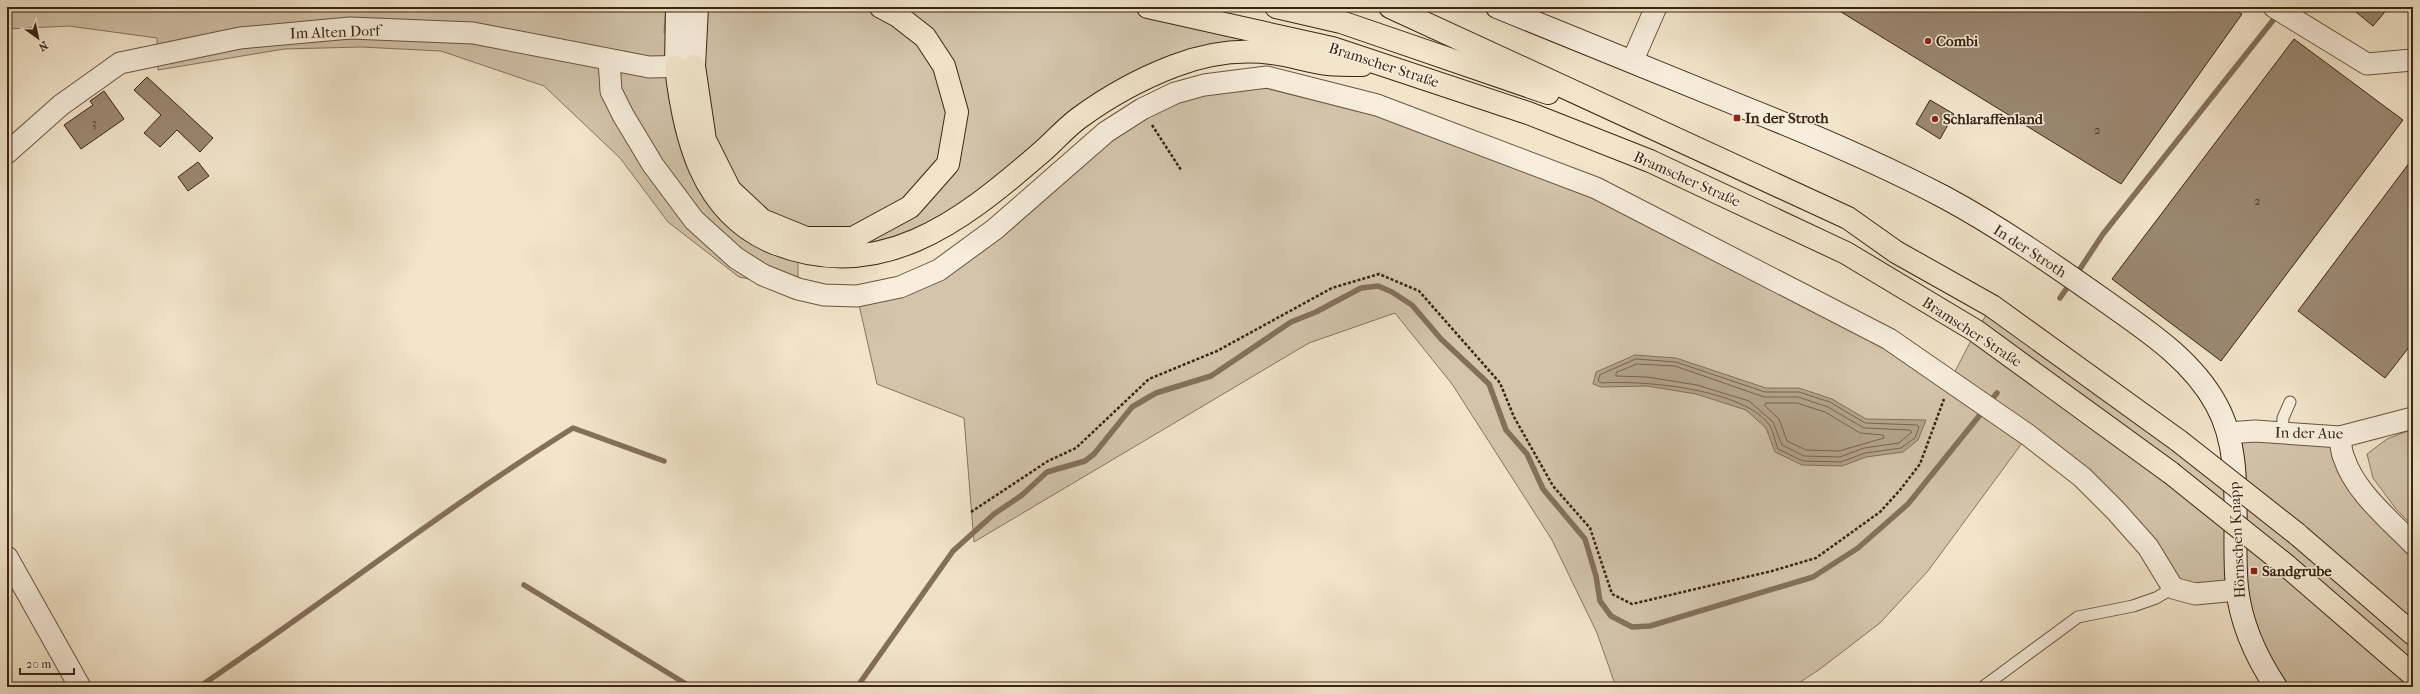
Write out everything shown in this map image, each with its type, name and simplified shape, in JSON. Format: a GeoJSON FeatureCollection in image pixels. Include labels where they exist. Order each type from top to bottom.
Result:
{"type":"FeatureCollection","features":[{"type":"Feature","properties":{"kind":"highway"},"geometry":{"type":"LineString","coordinates":[[685,66],[705,140],[730,190],[762,220],[806,238],[853,238],[910,207],[948,164],[957,112],[944,66],[924,37],[898,16],[881,7]]}},
{"type":"Feature","properties":{"kind":"highway","name":"Bramscher Straße"},"geometry":{"type":"LineString","coordinates":[[1148,7],[1332,48],[1528,113],[1650,161],[1846,253],[1976,331],[2171,473],[2286,566],[2413,675]]}},
{"type":"Feature","properties":{"kind":"highway"},"geometry":{"type":"LineString","coordinates":[[1276,7],[1341,22],[1665,132]]}},
{"type":"Feature","properties":{"kind":"highway"},"geometry":{"type":"LineString","coordinates":[[1390,7],[1665,132],[1848,218],[1896,252],[1992,306],[2179,441],[2297,534],[2413,634]]}},
{"type":"Feature","properties":{"kind":"highway"},"geometry":{"type":"LineString","coordinates":[[685,66],[681,111],[690,148],[706,182],[731,214],[762,238],[798,252],[839,258],[881,253],[930,234],[965,214],[1037,156],[1078,119],[1122,89],[1176,65],[1227,52],[1272,52],[1328,64],[1390,66]]}},
{"type":"Feature","properties":{"kind":"street"},"geometry":{"type":"LineString","coordinates":[[677,7],[685,30],[685,66]]}},
{"type":"Feature","properties":{"kind":"street"},"geometry":{"type":"LineString","coordinates":[[685,30],[697,7]]}},
{"type":"Feature","properties":{"kind":"street","name":"In der Stroth"},"geometry":{"type":"LineString","coordinates":[[1497,7],[1820,138],[1890,170],[1946,198],[2073,279],[2178,357],[2200,380],[2217,406],[2228,433]]}},
{"type":"Feature","properties":{"kind":"street"},"geometry":{"type":"LineString","coordinates":[[1632,62],[1656,7]]}},
{"type":"Feature","properties":{"kind":"street"},"geometry":{"type":"LineString","coordinates":[[2279,11],[2367,64],[2412,60]]}},
{"type":"Feature","properties":{"kind":"street","name":"Im Alten Dorf"},"geometry":{"type":"LineString","coordinates":[[7,153],[61,105],[120,63],[240,38],[350,28],[474,33],[649,67],[685,66]]}},
{"type":"Feature","properties":{"kind":"street"},"geometry":{"type":"LineString","coordinates":[[609,60],[611,91],[624,116],[653,165],[694,220],[736,258],[763,275],[798,289],[824,295],[856,296],[900,287],[939,270],[995,229],[1106,132],[1142,109],[1175,93],[1204,85],[1267,77],[1377,105],[1596,188],[1888,339],[1987,407],[2082,478],[2116,511],[2148,547],[2173,588],[2194,594],[2238,590]]}},
{"type":"Feature","properties":{"kind":"street","name":"In der Aue"},"geometry":{"type":"LineString","coordinates":[[2228,433],[2282,433],[2340,437],[2413,418]]}},
{"type":"Feature","properties":{"kind":"street","name":"Hörnschen Knapp"},"geometry":{"type":"LineString","coordinates":[[2228,433],[2236,513],[2238,590],[2248,636],[2262,666],[2276,687]]}},
{"type":"Feature","properties":{"kind":"street"},"geometry":{"type":"LineString","coordinates":[[2340,437],[2343,458],[2353,477],[2370,500],[2413,544]]}},
{"type":"Feature","properties":{"kind":"street"},"geometry":{"type":"LineString","coordinates":[[7,557],[80,687]]}},
{"type":"Feature","properties":{"kind":"lane"},"geometry":{"type":"LineString","coordinates":[[2282,433],[2283,418],[2290,402]]}},
{"type":"Feature","properties":{"kind":"lane"},"geometry":{"type":"LineString","coordinates":[[1983,687],[2078,617],[2133,606],[2156,598],[2173,588]]}},
{"type":"Feature","properties":{"kind":"path"},"geometry":{"type":"LineString","coordinates":[[1142,109],[1181,170]]}},
{"type":"Feature","properties":{"kind":"path"},"geometry":{"type":"LineString","coordinates":[[971,512],[1048,461],[1076,448],[1149,379],[1217,351],[1332,288],[1379,274],[1419,291],[1500,383],[1514,417],[1554,486],[1590,528],[1612,594],[1632,604],[1772,571],[1816,558],[1880,512],[1920,464],[1950,381]]}},
{"type":"Feature","properties":{"kind":"shaded area"},"geometry":{"type":"Polygon","coordinates":[[[7,7],[666,7],[664,33],[675,30],[690,148],[798,252],[798,289],[739,277],[668,222],[620,158],[544,86],[441,51],[361,47],[284,49],[158,70],[157,38],[69,26],[7,29],[7,7]]]}},
{"type":"Feature","properties":{"kind":"shaded area"},"geometry":{"type":"Polygon","coordinates":[[[702,7],[1148,7],[1332,48],[1272,53],[1176,65],[1037,156],[881,253],[762,220],[705,140],[702,7]]]}},
{"type":"Feature","properties":{"kind":"shaded area"},"geometry":{"type":"Polygon","coordinates":[[[1267,77],[1596,188],[1950,381],[1976,331],[1992,306],[2233,483],[2228,433],[2340,437],[2343,458],[2413,544],[2413,687],[2276,687],[2240,603],[2195,594],[2148,547],[2028,435],[1928,571],[1880,623],[1820,669],[1793,687],[1616,687],[1597,633],[1552,540],[1452,384],[1395,313],[1309,343],[974,542],[964,418],[877,384],[857,296],[900,287],[1142,109],[1267,77]]]}},
{"type":"Feature","properties":{"kind":"shaded area"},"geometry":{"type":"Polygon","coordinates":[[[2413,429],[2413,526],[2396,509],[2373,478],[2367,454],[2387,439],[2413,429]]]}},
{"type":"Feature","properties":{"kind":"water"},"geometry":{"type":"Polygon","coordinates":[[[1635,355],[1676,358],[1766,388],[1799,388],[1832,399],[1866,419],[1926,420],[1918,440],[1903,452],[1866,457],[1842,466],[1802,465],[1775,452],[1766,428],[1746,410],[1696,394],[1647,386],[1601,387],[1593,384],[1596,372],[1635,355]]]}},
{"type":"Feature","properties":{"kind":"building"},"geometry":{"type":"Polygon","coordinates":[[[1833,7],[2230,7],[2242,14],[2121,184],[1833,7]]]}},
{"type":"Feature","properties":{"kind":"building"},"geometry":{"type":"Polygon","coordinates":[[[2350,7],[2389,7],[2373,26],[2350,7]]]}},
{"type":"Feature","properties":{"kind":"building"},"geometry":{"type":"Polygon","coordinates":[[[2294,39],[2403,120],[2221,361],[2112,279],[2294,39]]]}},
{"type":"Feature","properties":{"kind":"building"},"geometry":{"type":"Polygon","coordinates":[[[147,77],[213,138],[200,152],[177,130],[160,147],[144,133],[161,115],[134,90],[147,77]]]}},
{"type":"Feature","properties":{"kind":"building"},"geometry":{"type":"Polygon","coordinates":[[[104,91],[124,119],[81,149],[64,125],[93,105],[90,101],[104,91]]]}},
{"type":"Feature","properties":{"kind":"building"},"geometry":{"type":"Polygon","coordinates":[[[1930,100],[1954,114],[1940,139],[1916,124],[1930,100]]]}},
{"type":"Feature","properties":{"kind":"building"},"geometry":{"type":"Polygon","coordinates":[[[2413,158],[2413,342],[2385,378],[2298,311],[2413,158]]]}},
{"type":"Feature","properties":{"kind":"building"},"geometry":{"type":"Polygon","coordinates":[[[198,162],[209,176],[188,191],[178,177],[198,162]]]}},
{"type":"Feature","properties":{"kind":"waterway"},"geometry":{"type":"LineString","coordinates":[[2076,275],[2103,234],[2278,14]]}},
{"type":"Feature","properties":{"kind":"waterway"},"geometry":{"type":"LineString","coordinates":[[2060,298],[2071,282]]}},
{"type":"Feature","properties":{"kind":"waterway"},"geometry":{"type":"LineString","coordinates":[[857,687],[953,551],[994,514],[1022,495],[1047,472],[1085,461],[1094,454],[1132,407],[1156,393],[1211,376],[1291,322],[1316,312],[1361,288],[1378,286],[1392,292],[1412,305],[1441,339],[1489,384],[1506,430],[1527,454],[1543,489],[1585,539],[1596,576],[1600,601],[1611,616],[1632,627],[1650,626],[1813,577],[1858,548],[1908,504],[1984,410]]}},
{"type":"Feature","properties":{"kind":"waterway"},"geometry":{"type":"LineString","coordinates":[[1989,403],[1997,393]]}},
{"type":"Feature","properties":{"kind":"waterway"},"geometry":{"type":"LineString","coordinates":[[199,687],[478,490],[573,428],[664,461]]}},
{"type":"Feature","properties":{"kind":"waterway"},"geometry":{"type":"LineString","coordinates":[[524,585],[691,687]]}},
{"type":"Feature","properties":{"kind":"place","name":"Combi"},"geometry":{"type":"Point","coordinates":[1928,41]}},
{"type":"Feature","properties":{"kind":"place","name":"In der Stroth"},"geometry":{"type":"Point","coordinates":[1737,118]}},
{"type":"Feature","properties":{"kind":"place","name":"Schlaraffenland"},"geometry":{"type":"Point","coordinates":[1935,119]}},
{"type":"Feature","properties":{"kind":"place","name":"Sandgrube"},"geometry":{"type":"Point","coordinates":[2254,571]}}]}
